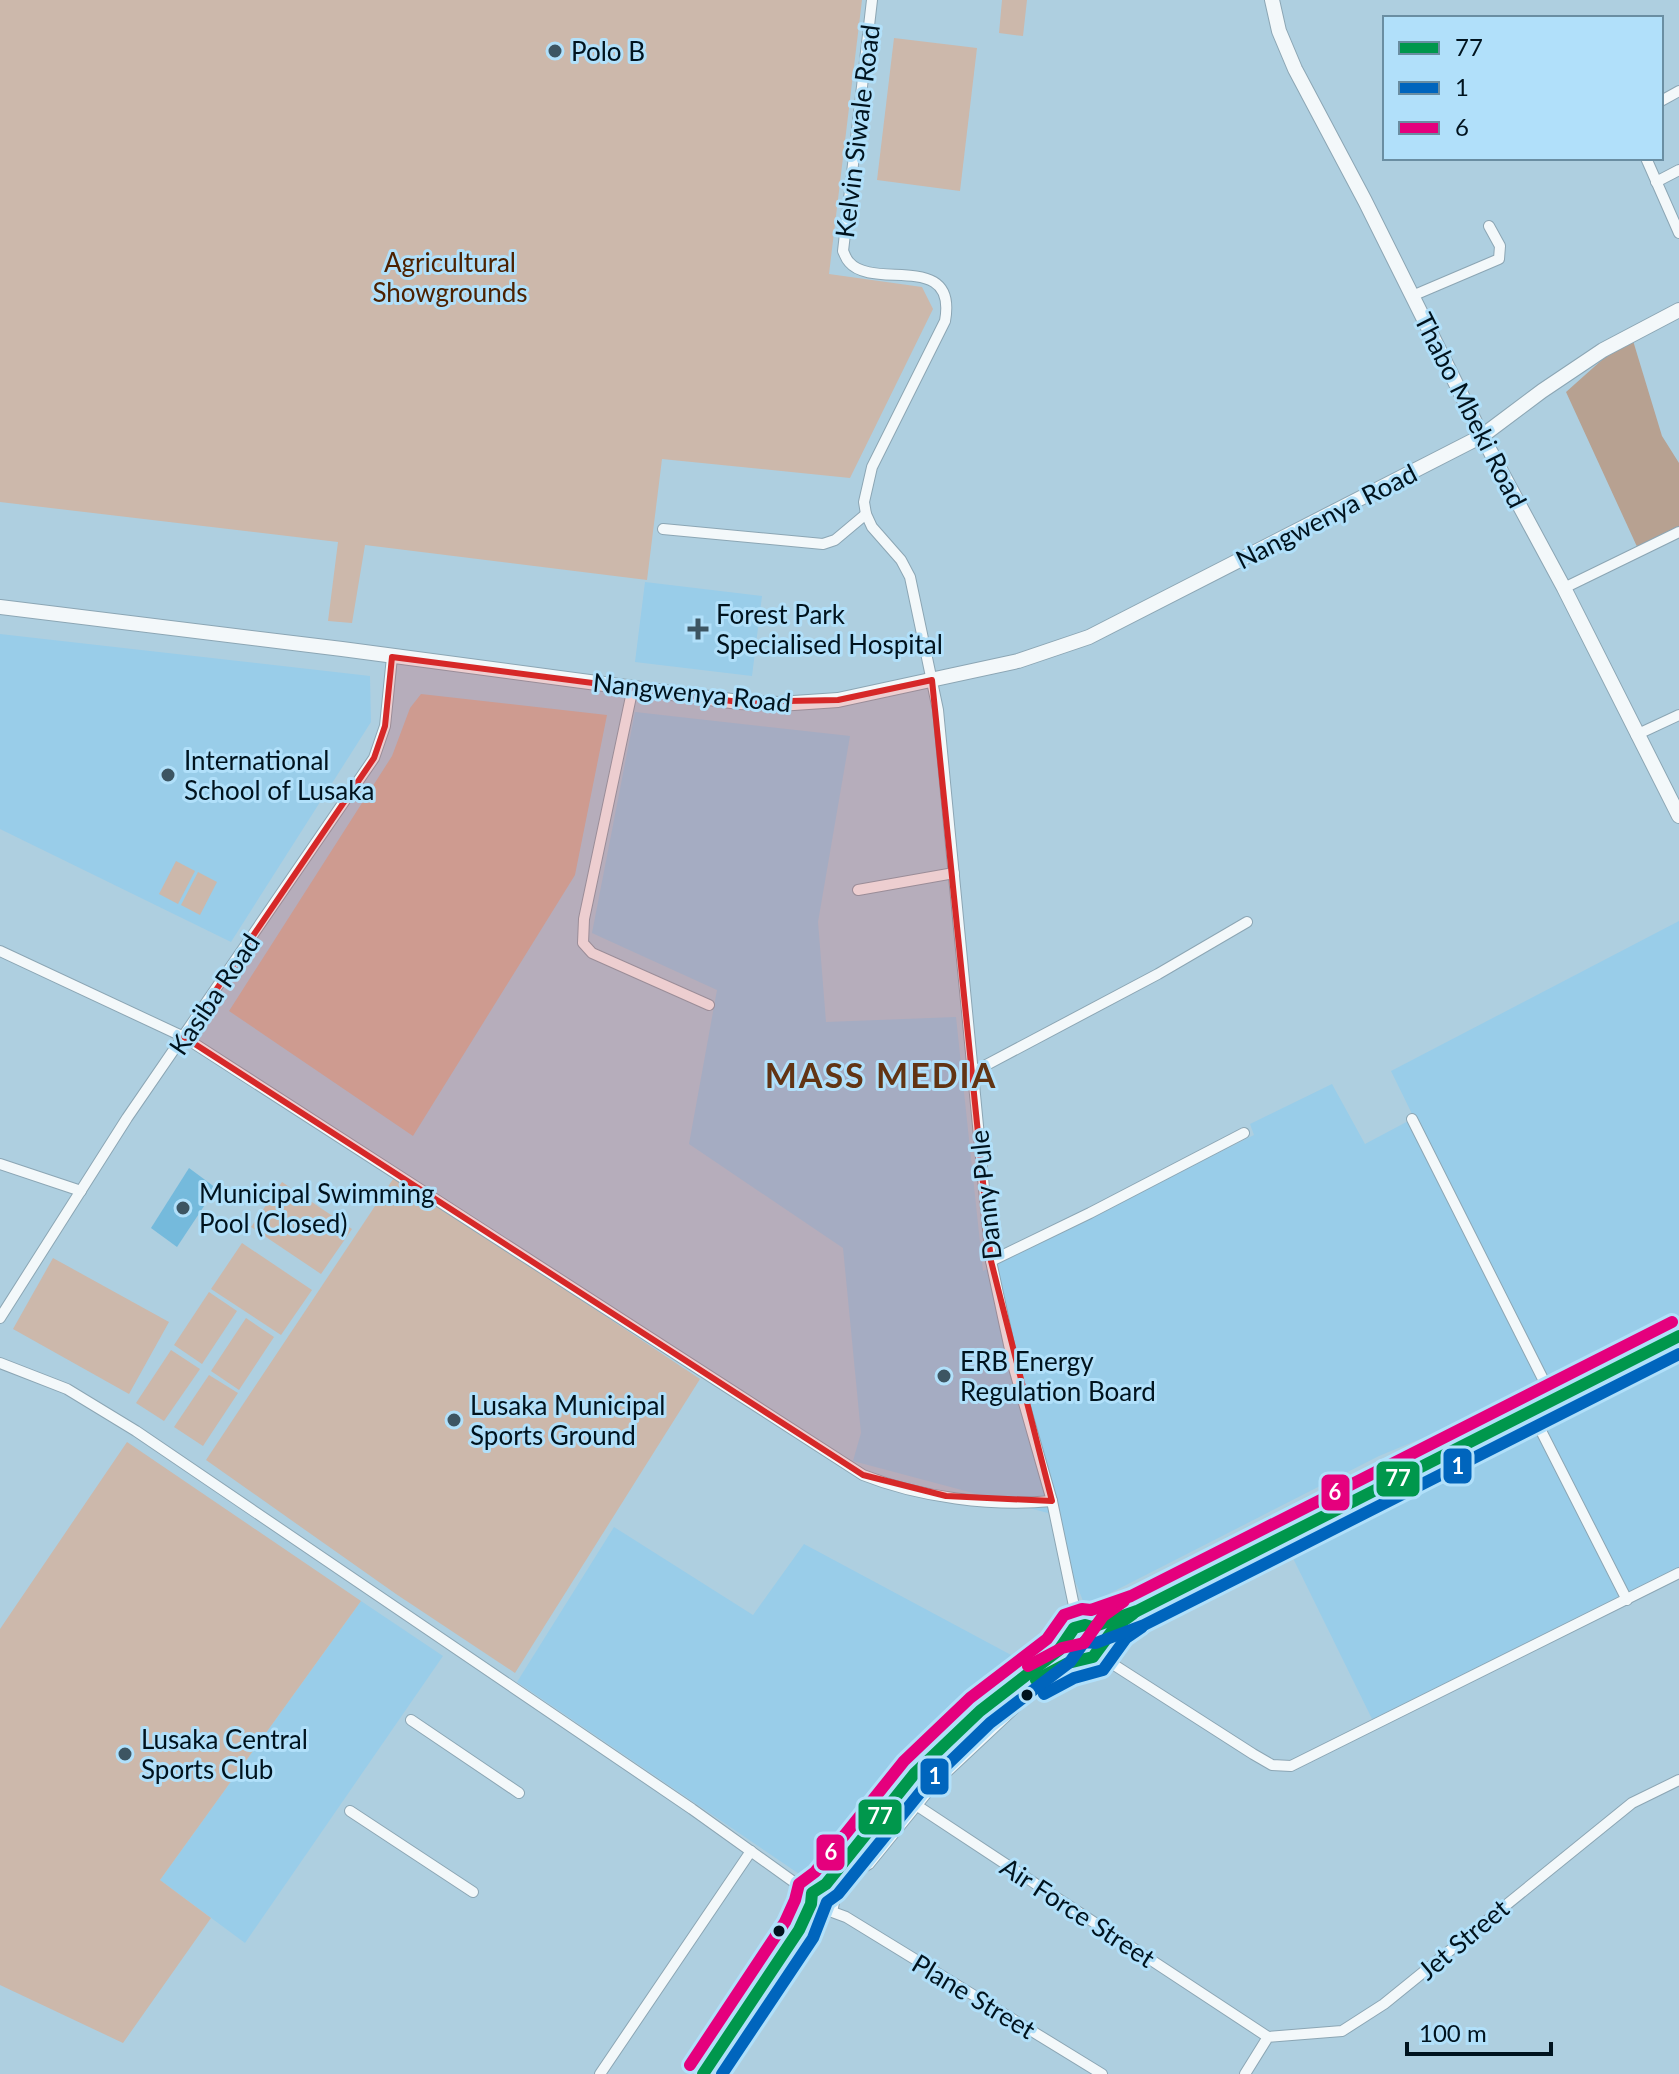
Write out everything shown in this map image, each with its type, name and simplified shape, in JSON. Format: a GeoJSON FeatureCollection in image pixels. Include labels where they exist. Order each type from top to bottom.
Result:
{"type":"FeatureCollection","features":[{"type":"Feature","properties":{"kind":"main road","name":"Thabo Mbeki Road"},"geometry":{"type":"LineString","coordinates":[[1272,0],[1279,31],[1295,69],[1679,816]]}},
{"type":"Feature","properties":{"kind":"main road","name":"Nangwenya Road"},"geometry":{"type":"LineString","coordinates":[[0,607],[739,702],[794,704],[838,700],[1018,661],[1089,637],[1482,436],[1603,350],[1679,310]]}},
{"type":"Feature","properties":{"kind":"main road"},"geometry":{"type":"LineString","coordinates":[[938,1759],[980,1711],[1037,1670],[1081,1629],[1137,1611],[1679,1336]]}},
{"type":"Feature","properties":{"kind":"main road"},"geometry":{"type":"LineString","coordinates":[[703,2074],[820,1898],[915,1773],[938,1759],[1039,1678],[1079,1659],[1089,1659],[1115,1627],[1137,1611]]}},
{"type":"Feature","properties":{"kind":"main road"},"geometry":{"type":"LineString","coordinates":[[1081,1629],[1099,1633],[1099,1649]]}},
{"type":"Feature","properties":{"kind":"main road"},"geometry":{"type":"LineString","coordinates":[[1079,1659],[1068,1648],[1081,1629]]}},
{"type":"Feature","properties":{"kind":"street","name":"Kelvin Siwale Road"},"geometry":{"type":"LineString","coordinates":[[866,514],[865,490],[872,467],[945,321],[947,309],[946,300],[934,282],[863,270],[850,264],[843,251],[872,0]]}},
{"type":"Feature","properties":{"kind":"street"},"geometry":{"type":"LineString","coordinates":[[1647,160],[1679,233]]}},
{"type":"Feature","properties":{"kind":"street"},"geometry":{"type":"LineString","coordinates":[[1656,182],[1679,170]]}},
{"type":"Feature","properties":{"kind":"street"},"geometry":{"type":"LineString","coordinates":[[1412,296],[1499,259],[1500,246],[1489,226]]}},
{"type":"Feature","properties":{"kind":"street"},"geometry":{"type":"LineString","coordinates":[[663,529],[823,544],[835,540],[866,514],[872,527],[901,560],[910,577],[932,680]]}},
{"type":"Feature","properties":{"kind":"street"},"geometry":{"type":"LineString","coordinates":[[1564,588],[1679,532]]}},
{"type":"Feature","properties":{"kind":"street","name":"Kasiba Road"},"geometry":{"type":"LineString","coordinates":[[0,1318],[127,1118],[374,758],[385,726],[392,657]]}},
{"type":"Feature","properties":{"kind":"street","name":"Danny Pule"},"geometry":{"type":"LineString","coordinates":[[932,680],[938,710],[991,1261],[1014,1368],[1052,1501],[1081,1629]]}},
{"type":"Feature","properties":{"kind":"street"},"geometry":{"type":"LineString","coordinates":[[633,687],[584,919],[583,943],[592,953],[709,1005]]}},
{"type":"Feature","properties":{"kind":"street"},"geometry":{"type":"LineString","coordinates":[[1636,735],[1679,715]]}},
{"type":"Feature","properties":{"kind":"street"},"geometry":{"type":"LineString","coordinates":[[858,890],[954,873]]}},
{"type":"Feature","properties":{"kind":"street"},"geometry":{"type":"LineString","coordinates":[[973,1072],[1158,974],[1247,922]]}},
{"type":"Feature","properties":{"kind":"street"},"geometry":{"type":"LineString","coordinates":[[0,951],[184,1037],[863,1475],[895,1488],[946,1496],[1029,1504],[1052,1501]]}},
{"type":"Feature","properties":{"kind":"street"},"geometry":{"type":"LineString","coordinates":[[1412,1119],[1554,1401]]}},
{"type":"Feature","properties":{"kind":"street"},"geometry":{"type":"LineString","coordinates":[[991,1261],[1244,1133]]}},
{"type":"Feature","properties":{"kind":"street"},"geometry":{"type":"LineString","coordinates":[[0,1164],[81,1191]]}},
{"type":"Feature","properties":{"kind":"street","name":"Plane Street"},"geometry":{"type":"LineString","coordinates":[[0,1363],[67,1389],[136,1431],[846,1917],[1102,2074]]}},
{"type":"Feature","properties":{"kind":"street"},"geometry":{"type":"LineString","coordinates":[[1532,1413],[1627,1600]]}},
{"type":"Feature","properties":{"kind":"street"},"geometry":{"type":"LineString","coordinates":[[1099,1649],[1253,1754],[1272,1765],[1291,1766],[1679,1573]]}},
{"type":"Feature","properties":{"kind":"street"},"geometry":{"type":"LineString","coordinates":[[1026,1688],[1016,1707],[934,1784],[869,1864],[842,1872],[838,1853],[905,1764],[960,1716],[1016,1674],[1037,1670]]}},
{"type":"Feature","properties":{"kind":"street"},"geometry":{"type":"LineString","coordinates":[[411,1720],[519,1793]]}},
{"type":"Feature","properties":{"kind":"street","name":"Jet Street"},"geometry":{"type":"LineString","coordinates":[[1268,2037],[1342,2031],[1384,2004],[1632,1803],[1679,1780]]}},
{"type":"Feature","properties":{"kind":"street","name":"Air Force Street"},"geometry":{"type":"LineString","coordinates":[[890,1785],[1268,2037]]}},
{"type":"Feature","properties":{"kind":"street"},"geometry":{"type":"LineString","coordinates":[[350,1811],[473,1892]]}},
{"type":"Feature","properties":{"kind":"street"},"geometry":{"type":"LineString","coordinates":[[600,2074],[751,1851]]}},
{"type":"Feature","properties":{"kind":"street"},"geometry":{"type":"LineString","coordinates":[[1245,2074],[1268,2037]]}},
{"type":"Feature","properties":{"kind":"highlighted area"},"geometry":{"type":"Polygon","coordinates":[[[392,657],[739,702],[838,700],[932,680],[991,1261],[1052,1501],[946,1496],[863,1475],[184,1037],[374,758],[385,726],[392,657]]]}},
{"type":"Feature","properties":{"kind":"shaded area"},"geometry":{"type":"Polygon","coordinates":[[[1631,334],[1662,436],[1679,463],[1679,530],[1639,551],[1566,392],[1631,334]]]}},
{"type":"Feature","properties":{"kind":"shaded area","name":"Forest Park Specialised Hospital"},"geometry":{"type":"Polygon","coordinates":[[[645,582],[762,596],[752,676],[635,662],[645,582]]]}},
{"type":"Feature","properties":{"kind":"shaded area","name":"International School of Lusaka"},"geometry":{"type":"Polygon","coordinates":[[[0,634],[370,676],[371,722],[231,942],[0,829],[0,634]]]}},
{"type":"Feature","properties":{"kind":"shaded area"},"geometry":{"type":"Polygon","coordinates":[[[635,712],[850,736],[818,922],[826,1022],[956,1017],[983,1271],[1254,1135],[1250,1124],[1332,1084],[1365,1144],[1414,1118],[1391,1071],[1679,921],[1679,1319],[1554,1384],[1379,1456],[1085,1606],[1048,1513],[853,1461],[861,1433],[843,1248],[689,1144],[717,990],[592,933],[635,712]]]}},
{"type":"Feature","properties":{"kind":"shaded area","name":"Municipal Swimming Pool (Closed)"},"geometry":{"type":"Polygon","coordinates":[[[189,1168],[216,1188],[177,1247],[151,1228],[189,1168]]]}},
{"type":"Feature","properties":{"kind":"shaded area"},"geometry":{"type":"Polygon","coordinates":[[[1679,1352],[1679,1569],[1375,1725],[1287,1546],[1679,1352]]]}},
{"type":"Feature","properties":{"kind":"shaded area"},"geometry":{"type":"Polygon","coordinates":[[[614,1527],[753,1615],[804,1544],[1013,1656],[1019,1664],[957,1727],[814,1884],[517,1682],[614,1527]]]}},
{"type":"Feature","properties":{"kind":"shaded area"},"geometry":{"type":"Polygon","coordinates":[[[361,1601],[443,1656],[245,1943],[160,1880],[361,1601]]]}},
{"type":"Feature","properties":{"kind":"green space","name":"Agricultural Showgrounds"},"geometry":{"type":"Polygon","coordinates":[[[0,0],[862,0],[829,274],[922,287],[933,309],[850,478],[662,459],[647,580],[365,545],[352,623],[328,621],[338,542],[0,502],[0,0]]]}},
{"type":"Feature","properties":{"kind":"green space"},"geometry":{"type":"Polygon","coordinates":[[[1002,0],[1027,0],[1023,36],[999,33],[1002,0]]]}},
{"type":"Feature","properties":{"kind":"green space"},"geometry":{"type":"Polygon","coordinates":[[[894,38],[977,48],[960,191],[877,180],[894,38]]]}},
{"type":"Feature","properties":{"kind":"green space","name":"International School of Lusaka"},"geometry":{"type":"Polygon","coordinates":[[[421,694],[607,715],[575,875],[413,1136],[229,1011],[392,756],[410,708],[421,694]]]}},
{"type":"Feature","properties":{"kind":"green space"},"geometry":{"type":"Polygon","coordinates":[[[176,861],[195,871],[178,904],[159,894],[176,861]]]}},
{"type":"Feature","properties":{"kind":"green space"},"geometry":{"type":"Polygon","coordinates":[[[198,872],[217,882],[200,915],[181,905],[198,872]]]}},
{"type":"Feature","properties":{"kind":"green space","name":"Lusaka Municipal Sports Ground"},"geometry":{"type":"Polygon","coordinates":[[[395,1176],[700,1379],[515,1673],[396,1594],[206,1460],[395,1176]]]}},
{"type":"Feature","properties":{"kind":"green space"},"geometry":{"type":"Polygon","coordinates":[[[282,1182],[352,1229],[321,1274],[251,1227],[282,1182]]]}},
{"type":"Feature","properties":{"kind":"green space"},"geometry":{"type":"Polygon","coordinates":[[[242,1243],[312,1290],[281,1335],[211,1289],[242,1243]]]}},
{"type":"Feature","properties":{"kind":"green space"},"geometry":{"type":"Polygon","coordinates":[[[53,1258],[169,1322],[129,1394],[13,1329],[53,1258]]]}},
{"type":"Feature","properties":{"kind":"green space"},"geometry":{"type":"Polygon","coordinates":[[[209,1292],[237,1311],[202,1364],[174,1345],[209,1292]]]}},
{"type":"Feature","properties":{"kind":"green space"},"geometry":{"type":"Polygon","coordinates":[[[246,1318],[274,1337],[239,1390],[211,1371],[246,1318]]]}},
{"type":"Feature","properties":{"kind":"green space"},"geometry":{"type":"Polygon","coordinates":[[[171,1350],[200,1369],[164,1421],[136,1403],[171,1350]]]}},
{"type":"Feature","properties":{"kind":"green space"},"geometry":{"type":"Polygon","coordinates":[[[209,1375],[238,1393],[203,1446],[174,1427],[209,1375]]]}},
{"type":"Feature","properties":{"kind":"green space","name":"Lusaka Central Sports Club"},"geometry":{"type":"Polygon","coordinates":[[[127,1442],[361,1601],[160,1880],[211,1918],[123,2043],[0,1985],[0,1629],[127,1442]]]}},
{"type":"Feature","properties":{"kind":"transit line","name":"6"},"geometry":{"type":"LineString","coordinates":[[690,2065],[785,1922],[799,1884],[815,1872],[904,1761],[970,1698],[1047,1639],[1064,1615],[1082,1609],[1091,1610],[1131,1596],[1672,1322]]}},
{"type":"Feature","properties":{"kind":"transit line","name":"77"},"geometry":{"type":"LineString","coordinates":[[703,2074],[799,1930],[811,1904],[812,1893],[826,1884],[915,1773],[980,1711],[1059,1650],[1074,1628],[1092,1627],[1137,1611],[1679,1336]]}},
{"type":"Feature","properties":{"kind":"transit line","name":"1"},"geometry":{"type":"LineString","coordinates":[[722,2074],[813,1938],[827,1902],[838,1894],[927,1784],[990,1723],[1070,1662],[1084,1642],[1096,1643],[1144,1625],[1679,1354]]}},
{"type":"Feature","properties":{"kind":"transit line","name":"6"},"geometry":{"type":"LineString","coordinates":[[1028,1666],[1062,1648],[1084,1643],[1103,1616],[1124,1601]]}},
{"type":"Feature","properties":{"kind":"transit line","name":"77"},"geometry":{"type":"LineString","coordinates":[[1036,1680],[1068,1663],[1093,1657],[1115,1627],[1133,1614]]}},
{"type":"Feature","properties":{"kind":"transit line","name":"1"},"geometry":{"type":"LineString","coordinates":[[1044,1694],[1074,1678],[1103,1670],[1126,1638],[1142,1627]]}},
{"type":"Feature","properties":{"kind":"place","name":"Polo B"},"geometry":{"type":"Point","coordinates":[555,51]}},
{"type":"Feature","properties":{"kind":"place","name":"Forest Park Specialised Hospital"},"geometry":{"type":"Point","coordinates":[698,629]}},
{"type":"Feature","properties":{"kind":"place","name":"International School of Lusaka"},"geometry":{"type":"Point","coordinates":[168,775]}},
{"type":"Feature","properties":{"kind":"place","name":"Municipal Swimming Pool (Closed)"},"geometry":{"type":"Point","coordinates":[183,1208]}},
{"type":"Feature","properties":{"kind":"place","name":"ERB Energy Regulation Board"},"geometry":{"type":"Point","coordinates":[944,1376]}},
{"type":"Feature","properties":{"kind":"place","name":"Lusaka Municipal Sports Ground"},"geometry":{"type":"Point","coordinates":[454,1420]}},
{"type":"Feature","properties":{"kind":"place","name":"Lusaka Central Sports Club"},"geometry":{"type":"Point","coordinates":[125,1754]}},
{"type":"Feature","properties":{"kind":"district","name":"MASS MEDIA"},"geometry":{"type":"Point","coordinates":[881,1074]}}]}
